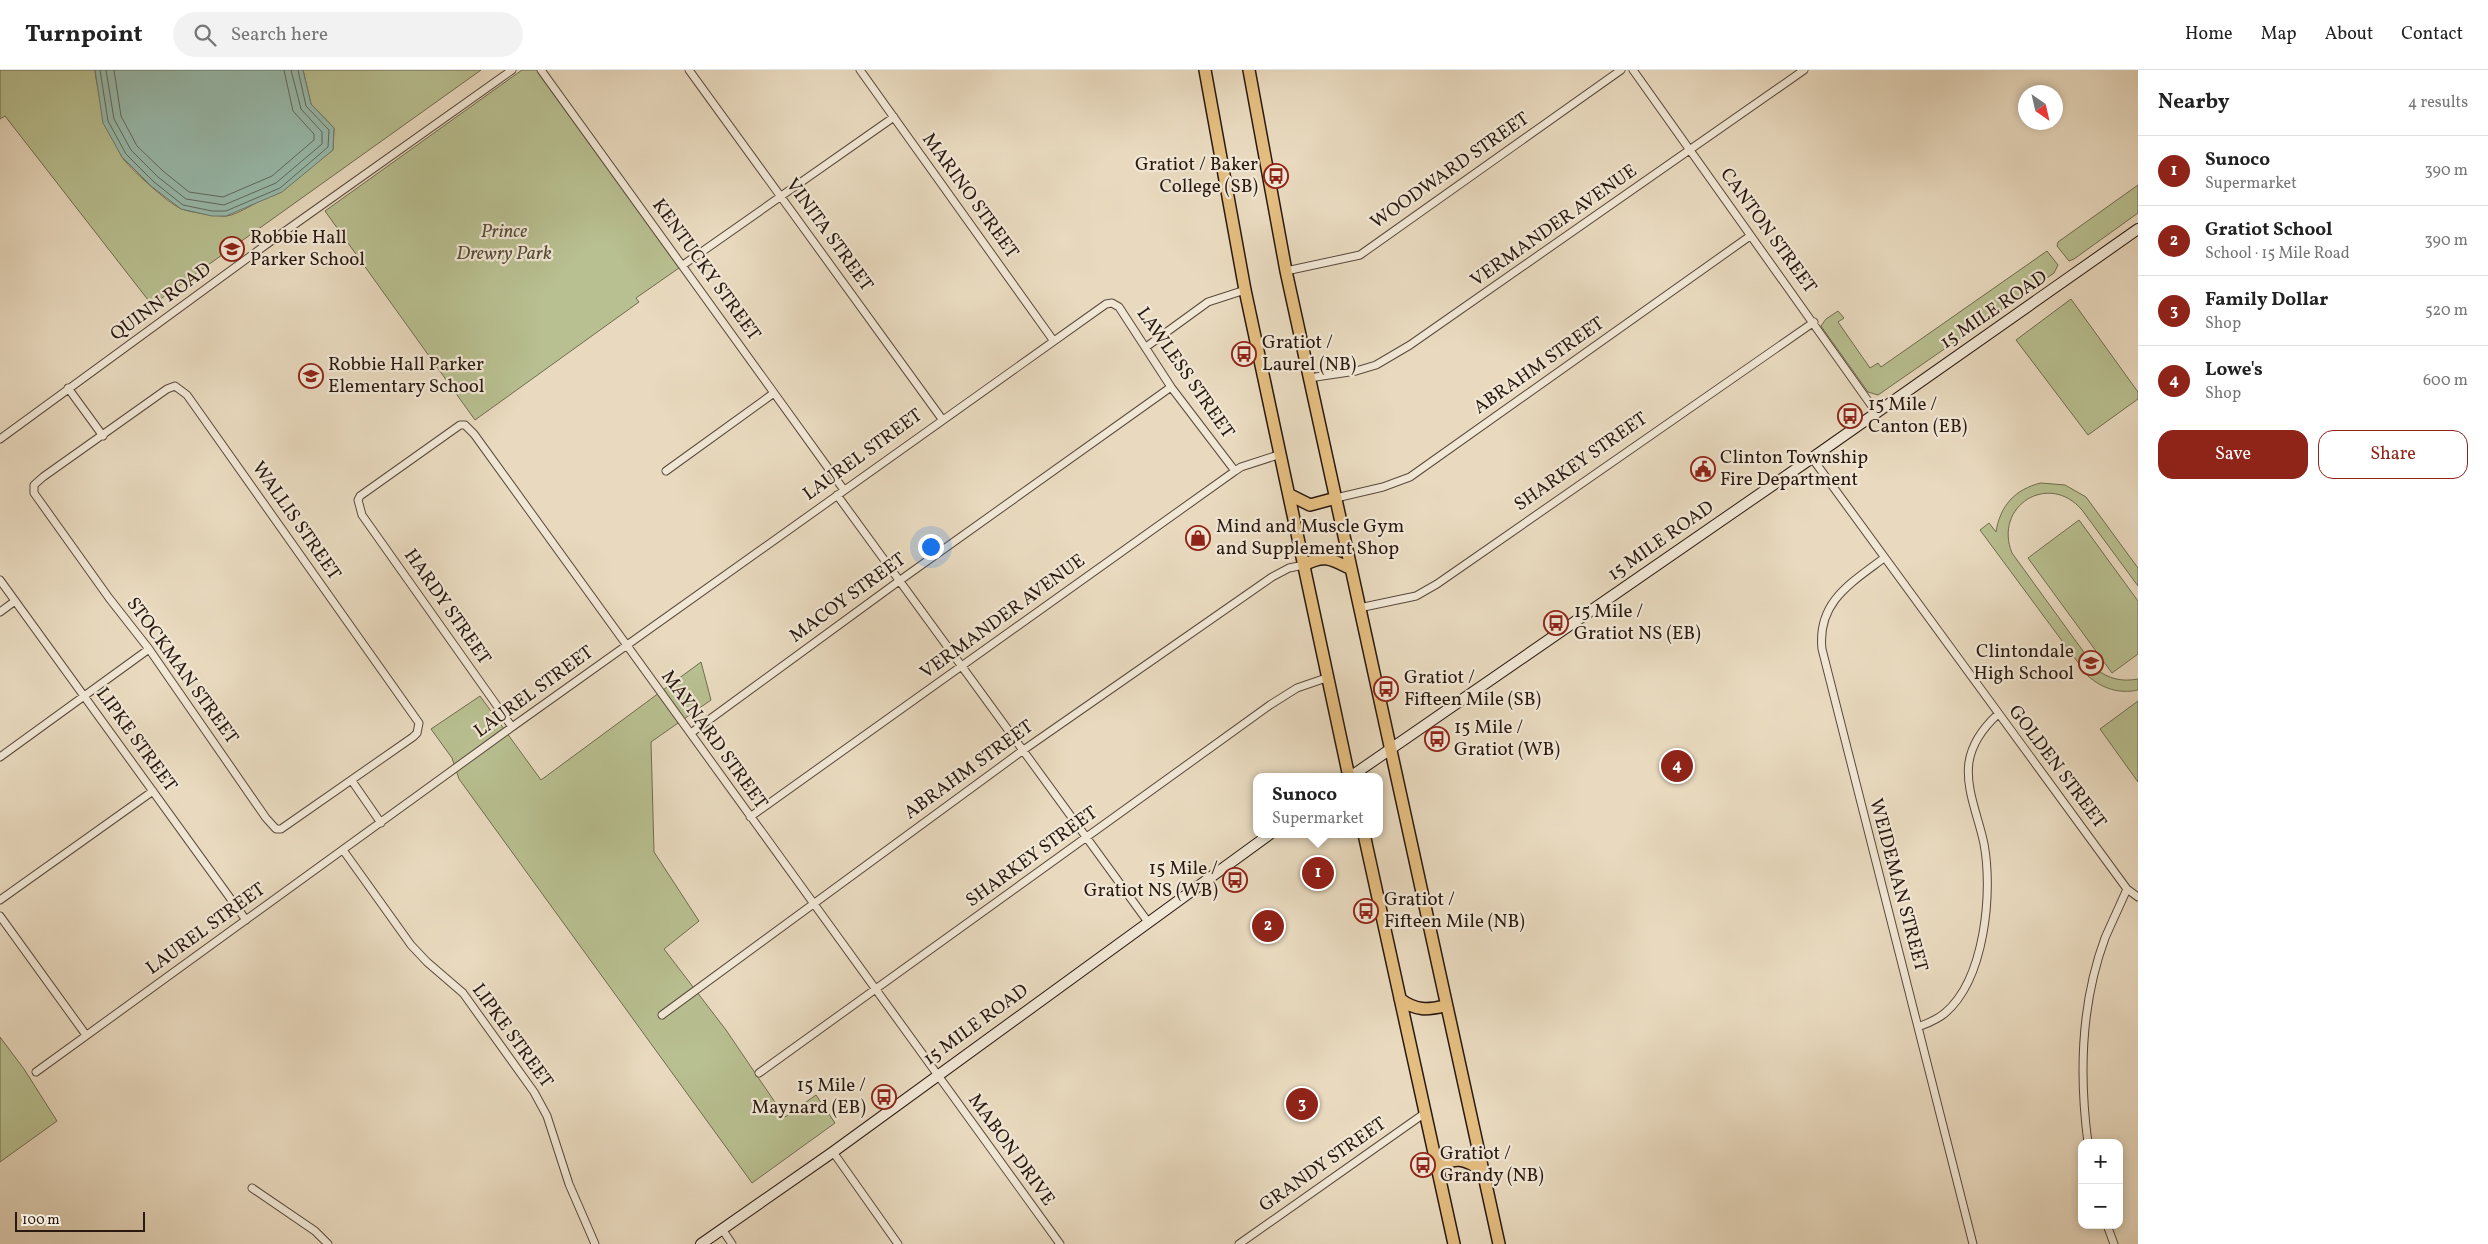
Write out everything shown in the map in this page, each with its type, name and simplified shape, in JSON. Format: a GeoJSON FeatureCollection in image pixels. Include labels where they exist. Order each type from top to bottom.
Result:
{"type":"FeatureCollection","features":[{"type":"Feature","properties":{"kind":"main road"},"geometry":{"type":"LineString","coordinates":[[1205,70],[1245,290],[1349,773]]}},
{"type":"Feature","properties":{"kind":"main road"},"geometry":{"type":"LineString","coordinates":[[1249,70],[1286,271],[1445,1006],[1499,1244]]}},
{"type":"Feature","properties":{"kind":"main road","name":"15 MILE ROAD"},"geometry":{"type":"LineString","coordinates":[[1356,773],[2073,277],[2138,229]]}},
{"type":"Feature","properties":{"kind":"main road"},"geometry":{"type":"LineString","coordinates":[[1290,496],[1310,505],[1336,498]]}},
{"type":"Feature","properties":{"kind":"main road"},"geometry":{"type":"LineString","coordinates":[[1304,565],[1320,558],[1326,558],[1351,569]]}},
{"type":"Feature","properties":{"kind":"main road","name":"15 MILE ROAD"},"geometry":{"type":"LineString","coordinates":[[701,1244],[833,1152],[1264,838]]}},
{"type":"Feature","properties":{"kind":"main road"},"geometry":{"type":"LineString","coordinates":[[1365,838],[1454,1244]]}},
{"type":"Feature","properties":{"kind":"main road"},"geometry":{"type":"LineString","coordinates":[[1400,999],[1423,1010],[1445,1006]]}},
{"type":"Feature","properties":{"kind":"main road"},"geometry":{"type":"LineString","coordinates":[[1438,1168],[1452,1159],[1459,1159],[1482,1170]]}},
{"type":"Feature","properties":{"kind":"street","name":"QUINN ROAD"},"geometry":{"type":"LineString","coordinates":[[0,439],[68,388],[512,70]]}},
{"type":"Feature","properties":{"kind":"street","name":"KENTUCKY STREET"},"geometry":{"type":"LineString","coordinates":[[541,70],[844,490]]}},
{"type":"Feature","properties":{"kind":"street","name":"VINITA STREET"},"geometry":{"type":"LineString","coordinates":[[690,70],[942,419]]}},
{"type":"Feature","properties":{"kind":"street","name":"MARINO STREET"},"geometry":{"type":"LineString","coordinates":[[860,70],[1053,340]]}},
{"type":"Feature","properties":{"kind":"street","name":"WOODWARD STREET"},"geometry":{"type":"LineString","coordinates":[[1286,271],[1360,254],[1621,70]]}},
{"type":"Feature","properties":{"kind":"street","name":"CANTON STREET"},"geometry":{"type":"LineString","coordinates":[[1633,70],[1750,236],[1814,322],[1876,412]]}},
{"type":"Feature","properties":{"kind":"street","name":"VERMANDER AVENUE"},"geometry":{"type":"LineString","coordinates":[[1309,378],[1356,371],[1376,365],[1410,345],[1804,70]]}},
{"type":"Feature","properties":{"kind":"street"},"geometry":{"type":"LineString","coordinates":[[683,265],[894,117]]}},
{"type":"Feature","properties":{"kind":"street","name":"ABRAHM STREET"},"geometry":{"type":"LineString","coordinates":[[1336,498],[1383,487],[1410,477],[1750,236]]}},
{"type":"Feature","properties":{"kind":"street"},"geometry":{"type":"LineString","coordinates":[[1146,347],[1208,302],[1245,290]]}},
{"type":"Feature","properties":{"kind":"street","name":"LAWLESS STREET"},"geometry":{"type":"LineString","coordinates":[[1053,340],[1099,307],[1112,303],[1119,307],[1171,387],[1234,471]]}},
{"type":"Feature","properties":{"kind":"street","name":"SHARKEY STREET"},"geometry":{"type":"LineString","coordinates":[[1359,608],[1416,596],[1437,584],[1814,322]]}},
{"type":"Feature","properties":{"kind":"street","name":"LAUREL STREET"},"geometry":{"type":"LineString","coordinates":[[36,1072],[512,727],[1053,340]]}},
{"type":"Feature","properties":{"kind":"street","name":"WALLIS STREET"},"geometry":{"type":"LineString","coordinates":[[103,436],[170,387],[175,386],[187,395],[295,550],[418,719],[419,728],[412,737],[352,781]]}},
{"type":"Feature","properties":{"kind":"street","name":"MACOY STREET"},"geometry":{"type":"LineString","coordinates":[[691,733],[898,581],[1171,387]]}},
{"type":"Feature","properties":{"kind":"street"},"geometry":{"type":"LineString","coordinates":[[68,388],[103,436]]}},
{"type":"Feature","properties":{"kind":"street"},"geometry":{"type":"LineString","coordinates":[[666,471],[774,393]]}},
{"type":"Feature","properties":{"kind":"street","name":"MAYNARD STREET"},"geometry":{"type":"LineString","coordinates":[[358,505],[360,496],[453,428],[465,425],[474,434],[937,1075]]}},
{"type":"Feature","properties":{"kind":"street","name":"STOCKMAN STREET"},"geometry":{"type":"LineString","coordinates":[[103,436],[34,485],[34,492],[109,598],[149,649],[276,829],[288,825],[352,781]]}},
{"type":"Feature","properties":{"kind":"street","name":"VERMANDER AVENUE"},"geometry":{"type":"LineString","coordinates":[[750,817],[962,668],[1241,466],[1281,454]]}},
{"type":"Feature","properties":{"kind":"street","name":"GOLDEN STREET"},"geometry":{"type":"LineString","coordinates":[[1812,458],[2127,889],[2138,897]]}},
{"type":"Feature","properties":{"kind":"street"},"geometry":{"type":"LineString","coordinates":[[837,495],[1148,922]]}},
{"type":"Feature","properties":{"kind":"street","name":"HARDY STREET"},"geometry":{"type":"LineString","coordinates":[[358,505],[362,515],[512,727]]}},
{"type":"Feature","properties":{"kind":"street","name":"WEIDEMAN STREET"},"geometry":{"type":"LineString","coordinates":[[1884,558],[1840,592],[1830,606],[1820,636],[1830,691],[1973,1244]]}},
{"type":"Feature","properties":{"kind":"street","name":"ABRAHM STREET"},"geometry":{"type":"LineString","coordinates":[[662,1015],[1022,751],[1272,577],[1289,568],[1304,565]]}},
{"type":"Feature","properties":{"kind":"street","name":"LIPKE STREET"},"geometry":{"type":"LineString","coordinates":[[0,580],[246,920]]}},
{"type":"Feature","properties":{"kind":"street"},"geometry":{"type":"LineString","coordinates":[[0,612],[15,601]]}},
{"type":"Feature","properties":{"kind":"street"},"geometry":{"type":"LineString","coordinates":[[0,757],[149,649]]}},
{"type":"Feature","properties":{"kind":"street","name":"SHARKEY STREET"},"geometry":{"type":"LineString","coordinates":[[758,1073],[876,991],[1284,695],[1329,677]]}},
{"type":"Feature","properties":{"kind":"street"},"geometry":{"type":"LineString","coordinates":[[1918,1027],[1946,1012],[1956,1000],[1970,975],[1983,933],[1988,895],[1987,869],[1969,778],[1969,762],[1978,738],[1998,714]]}},
{"type":"Feature","properties":{"kind":"street"},"geometry":{"type":"LineString","coordinates":[[352,781],[381,823]]}},
{"type":"Feature","properties":{"kind":"street"},"geometry":{"type":"LineString","coordinates":[[0,900],[153,791]]}},
{"type":"Feature","properties":{"kind":"street","name":"LIPKE STREET"},"geometry":{"type":"LineString","coordinates":[[343,850],[411,946],[463,993],[534,1092],[547,1116],[569,1184],[595,1244]]}},
{"type":"Feature","properties":{"kind":"street"},"geometry":{"type":"LineString","coordinates":[[2088,1139],[2083,1066],[2089,997],[2105,938],[2127,889]]}},
{"type":"Feature","properties":{"kind":"street"},"geometry":{"type":"LineString","coordinates":[[0,916],[86,1035]]}},
{"type":"Feature","properties":{"kind":"street","name":"MABON DRIVE"},"geometry":{"type":"LineString","coordinates":[[937,1075],[1060,1244]]}},
{"type":"Feature","properties":{"kind":"street","name":"GRANDY STREET"},"geometry":{"type":"LineString","coordinates":[[1239,1244],[1425,1113]]}},
{"type":"Feature","properties":{"kind":"street"},"geometry":{"type":"LineString","coordinates":[[833,1152],[898,1244]]}},
{"type":"Feature","properties":{"kind":"street"},"geometry":{"type":"LineString","coordinates":[[252,1188],[315,1231],[328,1244]]}},
{"type":"Feature","properties":{"kind":"street"},"geometry":{"type":"LineString","coordinates":[[722,1229],[732,1244]]}},
{"type":"Feature","properties":{"kind":"street"},"geometry":{"type":"LineString","coordinates":[[2108,1229],[2114,1244]]}},
{"type":"Feature","properties":{"kind":"green space"},"geometry":{"type":"Polygon","coordinates":[[[0,70],[95,70],[98,89],[109,127],[118,149],[126,162],[176,206],[191,212],[227,216],[237,213],[265,197],[333,150],[334,128],[311,104],[303,70],[481,70],[152,305],[5,116],[0,119],[0,70]]]}},
{"type":"Feature","properties":{"kind":"green space","name":"Prince Drewry Park"},"geometry":{"type":"Polygon","coordinates":[[[522,70],[537,70],[679,268],[636,298],[639,302],[475,420],[325,211],[522,70]]]}},
{"type":"Feature","properties":{"kind":"green space"},"geometry":{"type":"Polygon","coordinates":[[[2138,185],[2138,213],[2069,261],[2057,246],[2058,242],[2138,185]]]}},
{"type":"Feature","properties":{"kind":"green space"},"geometry":{"type":"Polygon","coordinates":[[[2047,251],[2058,265],[2054,273],[1878,395],[1868,392],[1821,326],[1826,319],[1838,311],[1844,318],[1838,322],[1870,368],[1878,363],[1881,367],[2047,251]]]}},
{"type":"Feature","properties":{"kind":"green space"},"geometry":{"type":"Polygon","coordinates":[[[2071,299],[2138,392],[2138,399],[2088,435],[2016,340],[2071,299]]]}},
{"type":"Feature","properties":{"kind":"green space"},"geometry":{"type":"Polygon","coordinates":[[[2041,483],[2065,485],[2086,497],[2138,568],[2138,586],[2082,510],[2069,499],[2054,494],[2040,494],[2028,499],[2017,508],[2010,521],[2008,536],[2012,553],[2096,669],[2116,679],[2138,679],[2138,690],[2118,691],[2099,684],[2088,676],[1980,530],[1989,523],[1996,532],[2001,514],[2010,500],[2016,494],[2041,483]]]}},
{"type":"Feature","properties":{"kind":"green space"},"geometry":{"type":"Polygon","coordinates":[[[2079,520],[2138,601],[2138,654],[2112,673],[2028,558],[2079,520]]]}},
{"type":"Feature","properties":{"kind":"green space"},"geometry":{"type":"Polygon","coordinates":[[[701,662],[711,700],[651,742],[654,852],[699,921],[664,949],[726,1030],[785,1117],[816,1095],[835,1123],[752,1183],[459,779],[452,758],[431,729],[480,696],[541,780],[701,662]]]}},
{"type":"Feature","properties":{"kind":"green space"},"geometry":{"type":"Polygon","coordinates":[[[2138,701],[2138,782],[2100,729],[2138,701]]]}},
{"type":"Feature","properties":{"kind":"green space"},"geometry":{"type":"Polygon","coordinates":[[[0,1037],[24,1069],[57,1121],[0,1162],[0,1037]]]}},
{"type":"Feature","properties":{"kind":"water"},"geometry":{"type":"Polygon","coordinates":[[[95,70],[303,70],[311,104],[334,128],[333,150],[282,192],[226,216],[212,216],[181,209],[151,186],[122,157],[103,123],[95,70]]]}},
{"type":"Feature","properties":{"kind":"place","name":"Gratiot / Baker College (SB)"},"geometry":{"type":"Point","coordinates":[1276,176]}},
{"type":"Feature","properties":{"kind":"place","name":"Robbie Hall Parker School"},"geometry":{"type":"Point","coordinates":[232,249]}},
{"type":"Feature","properties":{"kind":"place","name":"Gratiot / Laurel (NB)"},"geometry":{"type":"Point","coordinates":[1244,354]}},
{"type":"Feature","properties":{"kind":"place","name":"Robbie Hall Parker Elementary School"},"geometry":{"type":"Point","coordinates":[311,376]}},
{"type":"Feature","properties":{"kind":"place","name":"15 Mile / Canton (EB)"},"geometry":{"type":"Point","coordinates":[1850,416]}},
{"type":"Feature","properties":{"kind":"place","name":"Clinton Township Fire Department"},"geometry":{"type":"Point","coordinates":[1703,469]}},
{"type":"Feature","properties":{"kind":"place","name":"Mind and Muscle Gym and Supplement Shop"},"geometry":{"type":"Point","coordinates":[1198,538]}},
{"type":"Feature","properties":{"kind":"place","name":"15 Mile / Gratiot NS (EB)"},"geometry":{"type":"Point","coordinates":[1556,623]}},
{"type":"Feature","properties":{"kind":"place","name":"Clintondale High School"},"geometry":{"type":"Point","coordinates":[2091,663]}},
{"type":"Feature","properties":{"kind":"place","name":"Gratiot / Fifteen Mile (SB)"},"geometry":{"type":"Point","coordinates":[1386,689]}},
{"type":"Feature","properties":{"kind":"place","name":"15 Mile / Gratiot (WB)"},"geometry":{"type":"Point","coordinates":[1437,739]}},
{"type":"Feature","properties":{"kind":"place","name":"Lowe's"},"geometry":{"type":"Point","coordinates":[1677,766]}},
{"type":"Feature","properties":{"kind":"place","name":"Sunoco"},"geometry":{"type":"Point","coordinates":[1318,873]}},
{"type":"Feature","properties":{"kind":"place","name":"15 Mile / Gratiot NS (WB)"},"geometry":{"type":"Point","coordinates":[1235,880]}},
{"type":"Feature","properties":{"kind":"place","name":"Gratiot / Fifteen Mile (NB)"},"geometry":{"type":"Point","coordinates":[1366,911]}},
{"type":"Feature","properties":{"kind":"place","name":"Gratiot School"},"geometry":{"type":"Point","coordinates":[1268,926]}},
{"type":"Feature","properties":{"kind":"place","name":"15 Mile / Maynard (EB)"},"geometry":{"type":"Point","coordinates":[884,1097]}},
{"type":"Feature","properties":{"kind":"place","name":"Family Dollar"},"geometry":{"type":"Point","coordinates":[1302,1104]}},
{"type":"Feature","properties":{"kind":"place","name":"Gratiot / Grandy (NB)"},"geometry":{"type":"Point","coordinates":[1423,1165]}}]}
